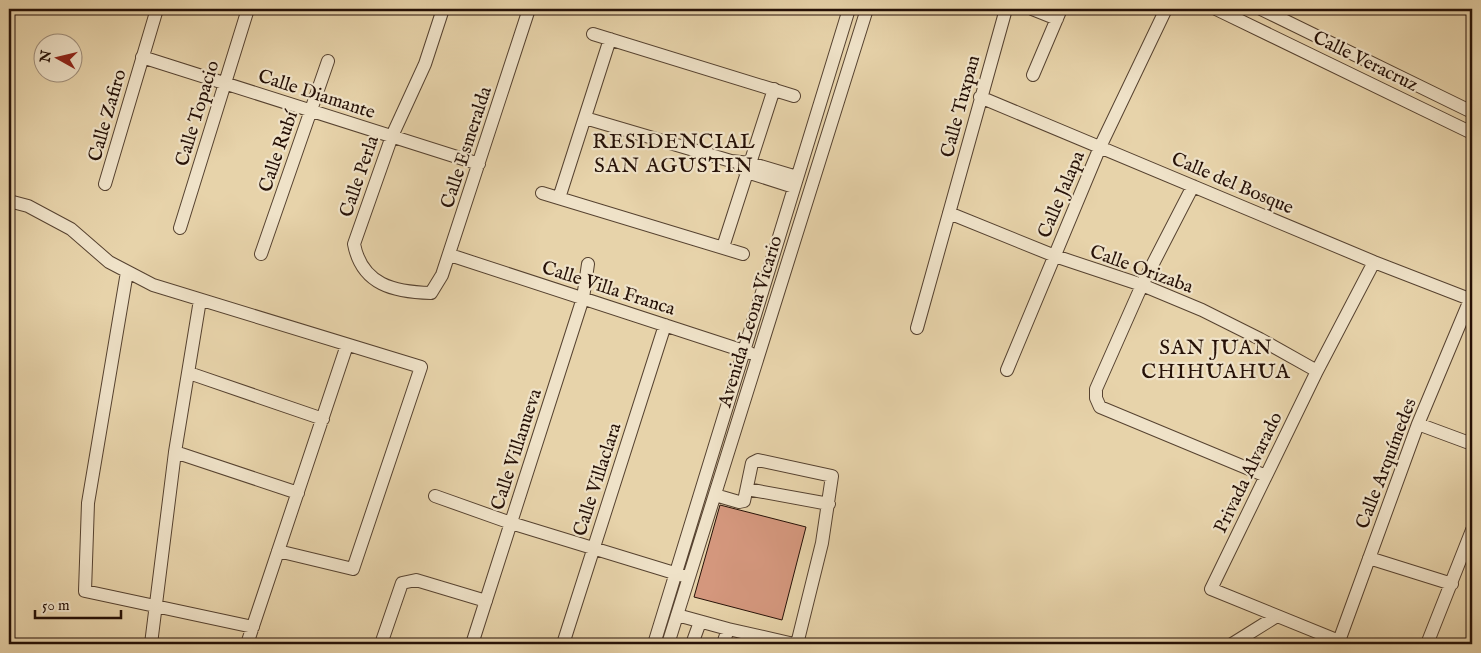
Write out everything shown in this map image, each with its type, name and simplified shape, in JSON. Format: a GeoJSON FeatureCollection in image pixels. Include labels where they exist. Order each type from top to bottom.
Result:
{"type":"FeatureCollection","features":[{"type":"Feature","properties":{"kind":"street","name":"Calle Zafiro"},"geometry":{"type":"LineString","coordinates":[[105,184],[157,9]]}},
{"type":"Feature","properties":{"kind":"street","name":"Calle Topacio"},"geometry":{"type":"LineString","coordinates":[[180,228],[248,9]]}},
{"type":"Feature","properties":{"kind":"street","name":"Calle Perla"},"geometry":{"type":"LineString","coordinates":[[431,293],[406,292],[383,285],[363,270],[357,258],[354,244],[392,136],[425,64],[443,9]]}},
{"type":"Feature","properties":{"kind":"street","name":"Calle Esmeralda"},"geometry":{"type":"LineString","coordinates":[[431,293],[442,275],[450,255],[529,9]]}},
{"type":"Feature","properties":{"kind":"street","name":"Avenida Leona Vicario"},"geometry":{"type":"LineString","coordinates":[[668,644],[678,615],[683,576],[744,351],[849,9]]}},
{"type":"Feature","properties":{"kind":"street","name":"Avenida Leona Vicario"},"geometry":{"type":"LineString","coordinates":[[654,644],[715,495],[866,9]]}},
{"type":"Feature","properties":{"kind":"street","name":"Calle Tuxpan"},"geometry":{"type":"LineString","coordinates":[[917,328],[1006,9]]}},
{"type":"Feature","properties":{"kind":"street"},"geometry":{"type":"LineString","coordinates":[[1032,9],[1059,14],[1033,75]]}},
{"type":"Feature","properties":{"kind":"street","name":"Calle Jalapa"},"geometry":{"type":"LineString","coordinates":[[1007,370],[1100,147],[1166,9]]}},
{"type":"Feature","properties":{"kind":"street","name":"Calle Veracruz"},"geometry":{"type":"LineString","coordinates":[[1216,9],[1472,133]]}},
{"type":"Feature","properties":{"kind":"street"},"geometry":{"type":"LineString","coordinates":[[1250,25],[1260,9]]}},
{"type":"Feature","properties":{"kind":"street","name":"Calle Veracruz"},"geometry":{"type":"LineString","coordinates":[[1260,9],[1472,112]]}},
{"type":"Feature","properties":{"kind":"street"},"geometry":{"type":"LineString","coordinates":[[593,34],[794,96]]}},
{"type":"Feature","properties":{"kind":"street"},"geometry":{"type":"LineString","coordinates":[[559,198],[610,39]]}},
{"type":"Feature","properties":{"kind":"street","name":"Calle Diamante"},"geometry":{"type":"LineString","coordinates":[[142,57],[479,164]]}},
{"type":"Feature","properties":{"kind":"street","name":"Calle Rubí"},"geometry":{"type":"LineString","coordinates":[[261,254],[328,61]]}},
{"type":"Feature","properties":{"kind":"street"},"geometry":{"type":"LineString","coordinates":[[723,247],[774,89]]}},
{"type":"Feature","properties":{"kind":"street","name":"Calle del Bosque"},"geometry":{"type":"LineString","coordinates":[[980,97],[1374,262],[1472,298]]}},
{"type":"Feature","properties":{"kind":"street"},"geometry":{"type":"LineString","coordinates":[[585,118],[732,161],[795,182]]}},
{"type":"Feature","properties":{"kind":"street"},"geometry":{"type":"LineString","coordinates":[[1193,186],[1142,285],[1096,389],[1096,398],[1100,407],[1266,476]]}},
{"type":"Feature","properties":{"kind":"street"},"geometry":{"type":"LineString","coordinates":[[542,193],[742,254]]}},
{"type":"Feature","properties":{"kind":"street"},"geometry":{"type":"LineString","coordinates":[[9,201],[28,206],[72,229],[109,262],[153,285],[421,367],[353,570],[278,551]]}},
{"type":"Feature","properties":{"kind":"street","name":"Calle Orizaba"},"geometry":{"type":"LineString","coordinates":[[948,213],[1055,256],[1142,285],[1202,310],[1260,339],[1317,371]]}},
{"type":"Feature","properties":{"kind":"street","name":"Calle Villa Franca"},"geometry":{"type":"LineString","coordinates":[[450,255],[757,355]]}},
{"type":"Feature","properties":{"kind":"street","name":"Privada Alvarado"},"geometry":{"type":"LineString","coordinates":[[1277,616],[1211,589],[1317,371],[1374,262]]}},
{"type":"Feature","properties":{"kind":"street","name":"Calle Villanueva"},"geometry":{"type":"LineString","coordinates":[[472,644],[583,298],[588,264]]}},
{"type":"Feature","properties":{"kind":"street"},"geometry":{"type":"LineString","coordinates":[[127,272],[88,503],[85,591],[253,627]]}},
{"type":"Feature","properties":{"kind":"street","name":"Calle Arquímedes"},"geometry":{"type":"LineString","coordinates":[[1277,616],[1339,641],[1418,424],[1472,298]]}},
{"type":"Feature","properties":{"kind":"street"},"geometry":{"type":"LineString","coordinates":[[151,644],[175,452],[200,300]]}},
{"type":"Feature","properties":{"kind":"street","name":"Calle Villaclara"},"geometry":{"type":"LineString","coordinates":[[563,644],[664,325]]}},
{"type":"Feature","properties":{"kind":"street"},"geometry":{"type":"LineString","coordinates":[[247,644],[348,345]]}},
{"type":"Feature","properties":{"kind":"street"},"geometry":{"type":"LineString","coordinates":[[188,373],[323,419]]}},
{"type":"Feature","properties":{"kind":"street"},"geometry":{"type":"LineString","coordinates":[[1418,424],[1472,444]]}},
{"type":"Feature","properties":{"kind":"street"},"geometry":{"type":"LineString","coordinates":[[175,452],[298,492]]}},
{"type":"Feature","properties":{"kind":"street"},"geometry":{"type":"LineString","coordinates":[[678,615],[728,629],[796,644],[829,504],[833,478],[830,475],[758,460],[752,463],[744,501],[741,502],[715,495]]}},
{"type":"Feature","properties":{"kind":"street"},"geometry":{"type":"LineString","coordinates":[[747,489],[829,504]]}},
{"type":"Feature","properties":{"kind":"street"},"geometry":{"type":"LineString","coordinates":[[435,496],[511,523],[683,576]]}},
{"type":"Feature","properties":{"kind":"street"},"geometry":{"type":"LineString","coordinates":[[1427,644],[1472,530]]}},
{"type":"Feature","properties":{"kind":"street"},"geometry":{"type":"LineString","coordinates":[[1369,558],[1452,584]]}},
{"type":"Feature","properties":{"kind":"street"},"geometry":{"type":"LineString","coordinates":[[381,644],[402,583],[416,580],[486,601]]}},
{"type":"Feature","properties":{"kind":"street"},"geometry":{"type":"LineString","coordinates":[[1232,644],[1277,616]]}},
{"type":"Feature","properties":{"kind":"street"},"geometry":{"type":"LineString","coordinates":[[692,644],[700,622]]}},
{"type":"Feature","properties":{"kind":"street"},"geometry":{"type":"LineString","coordinates":[[723,644],[728,629]]}},
{"type":"Feature","properties":{"kind":"building"},"geometry":{"type":"Polygon","coordinates":[[[720,505],[806,527],[782,620],[694,597],[720,505]]]}},
{"type":"Feature","properties":{"kind":"district","name":"RESIDENCIAL SAN AGUSTIN"},"geometry":{"type":"Point","coordinates":[674,153]}},
{"type":"Feature","properties":{"kind":"district","name":"SAN JUAN CHIHUAHUA"},"geometry":{"type":"Point","coordinates":[1216,359]}}]}
